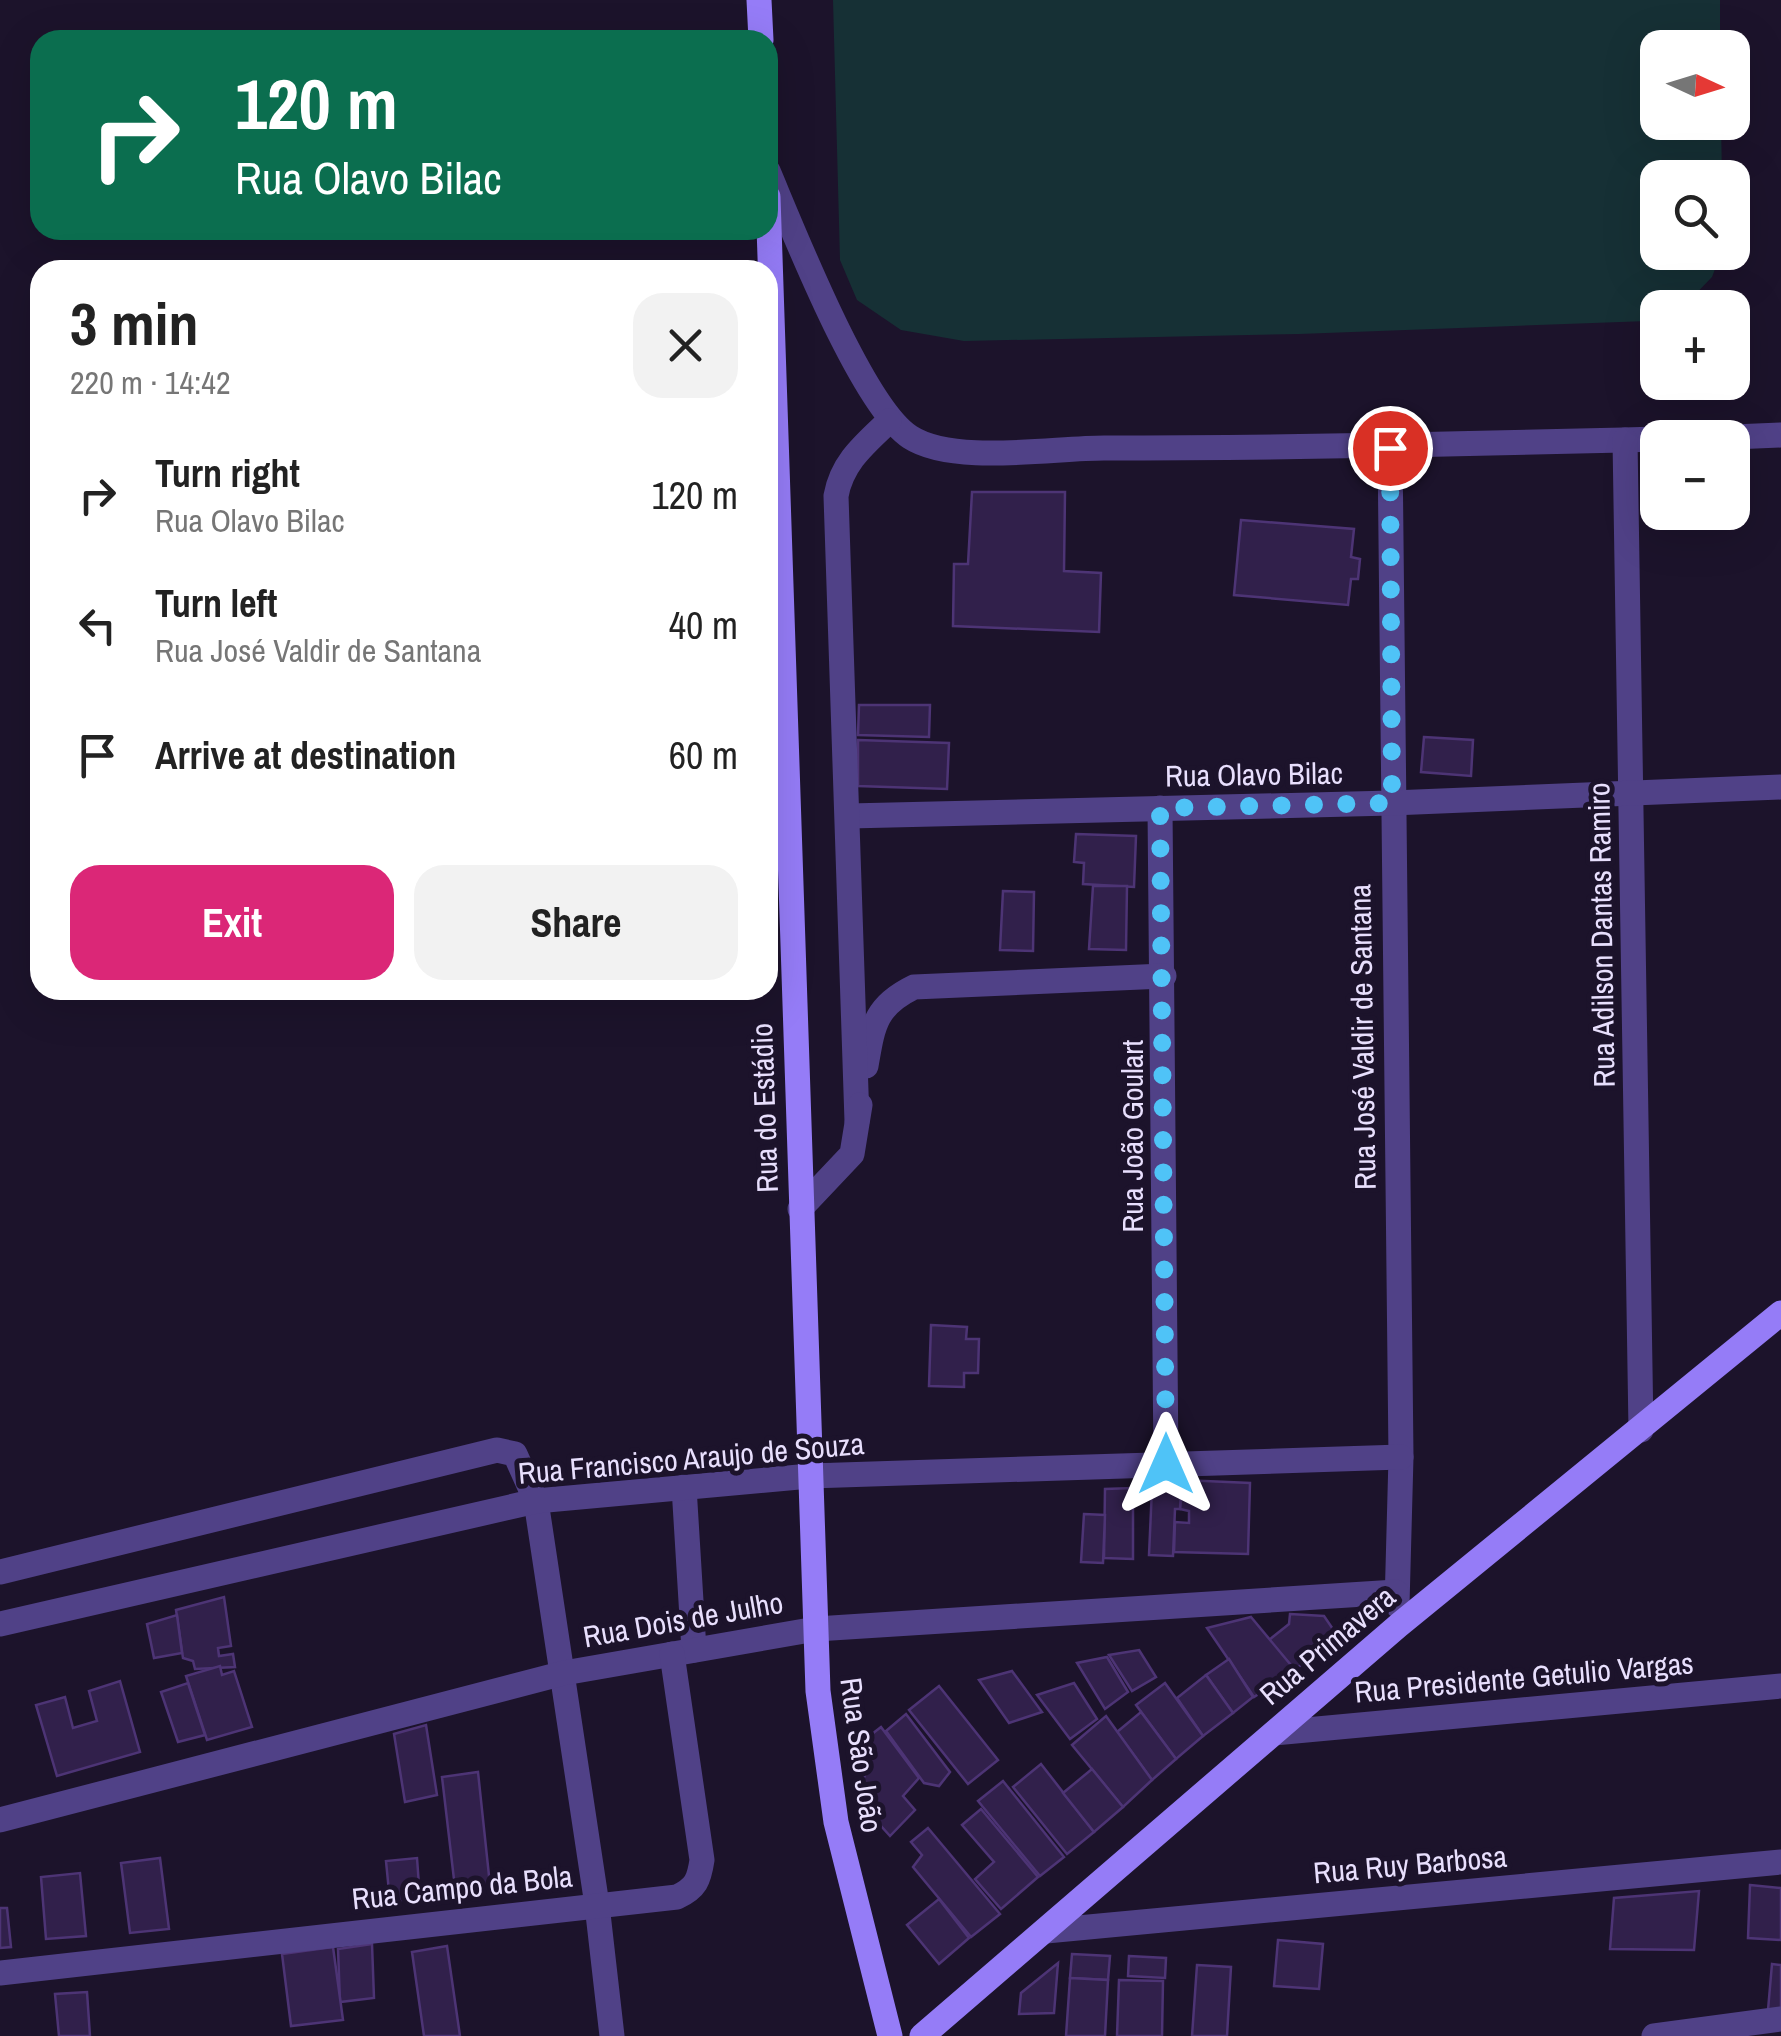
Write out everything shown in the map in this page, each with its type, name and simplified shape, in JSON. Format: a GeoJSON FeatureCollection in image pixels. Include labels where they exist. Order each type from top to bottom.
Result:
{"type":"FeatureCollection","features":[{"type":"Feature","properties":{"kind":"street"},"geometry":{"type":"LineString","coordinates":[[759,0],[760,30]]}},
{"type":"Feature","properties":{"kind":"street"},"geometry":{"type":"LineString","coordinates":[[778,195],[827,306],[889,421],[912,439],[948,452],[1390,448],[1640,440]]}},
{"type":"Feature","properties":{"kind":"street"},"geometry":{"type":"LineString","coordinates":[[857,1121],[836,496],[839,477],[847,463],[889,421]]}},
{"type":"Feature","properties":{"kind":"street"},"geometry":{"type":"LineString","coordinates":[[1750,437],[1781,436]]}},
{"type":"Feature","properties":{"kind":"street","name":"Rua Adilson Dantas Ramiro"},"geometry":{"type":"LineString","coordinates":[[1625,440],[1641,1430]]}},
{"type":"Feature","properties":{"kind":"street","name":"Rua José Valdir de Santana"},"geometry":{"type":"LineString","coordinates":[[1390,448],[1401,1457],[1396,1592],[1399,1625]]}},
{"type":"Feature","properties":{"kind":"street","name":"Rua do Estádio"},"geometry":{"type":"LineString","coordinates":[[778,513],[810,1476]]}},
{"type":"Feature","properties":{"kind":"street","name":"Rua Olavo Bilac"},"geometry":{"type":"LineString","coordinates":[[849,816],[1392,803],[1781,787]]}},
{"type":"Feature","properties":{"kind":"street","name":"Rua João Goulart"},"geometry":{"type":"LineString","coordinates":[[1160,808],[1166,1464]]}},
{"type":"Feature","properties":{"kind":"street"},"geometry":{"type":"LineString","coordinates":[[800,1209],[852,1154],[872,1027],[897,995],[914,986],[1164,976]]}},
{"type":"Feature","properties":{"kind":"street","name":"Rua Primavera"},"geometry":{"type":"LineString","coordinates":[[922,2036],[1399,1625],[1781,1313]]}},
{"type":"Feature","properties":{"kind":"street"},"geometry":{"type":"LineString","coordinates":[[0,1572],[497,1450],[515,1454],[536,1501],[597,1905],[612,2036]]}},
{"type":"Feature","properties":{"kind":"street","name":"Rua Francisco Araujo de Souza"},"geometry":{"type":"LineString","coordinates":[[0,1624],[536,1501],[810,1476],[1401,1457]]}},
{"type":"Feature","properties":{"kind":"street","name":"Rua São João"},"geometry":{"type":"LineString","coordinates":[[810,1476],[818,1691],[836,1822],[890,2036]]}},
{"type":"Feature","properties":{"kind":"street"},"geometry":{"type":"LineString","coordinates":[[683,1652],[684,1487]]}},
{"type":"Feature","properties":{"kind":"street","name":"Rua Dois de Julho"},"geometry":{"type":"LineString","coordinates":[[0,1820],[564,1673],[816,1629],[1396,1592]]}},
{"type":"Feature","properties":{"kind":"street","name":"Rua Campo da Bola"},"geometry":{"type":"LineString","coordinates":[[0,1973],[677,1896],[692,1890],[702,1860],[683,1652]]}},
{"type":"Feature","properties":{"kind":"street","name":"Rua Presidente Getulio Vargas"},"geometry":{"type":"LineString","coordinates":[[1274,1733],[1781,1686]]}},
{"type":"Feature","properties":{"kind":"street","name":"Rua Ruy Barbosa"},"geometry":{"type":"LineString","coordinates":[[1046,1931],[1781,1862]]}},
{"type":"Feature","properties":{"kind":"street"},"geometry":{"type":"LineString","coordinates":[[1654,2036],[1781,2018]]}},
{"type":"Feature","properties":{"kind":"green space"},"geometry":{"type":"Polygon","coordinates":[[[833,0],[1720,0],[1720,30],[1640,30],[1640,140],[1721,140],[1722,160],[1640,160],[1640,270],[1715,270],[1699,290],[1640,290],[1640,321],[964,341],[901,330],[857,300],[840,260],[833,0]]]}},
{"type":"Feature","properties":{"kind":"building"},"geometry":{"type":"Polygon","coordinates":[[[972,492],[1065,492],[1064,571],[1101,573],[1099,632],[953,626],[954,564],[968,564],[972,492]]]}},
{"type":"Feature","properties":{"kind":"building"},"geometry":{"type":"Polygon","coordinates":[[[1241,520],[1354,529],[1351,557],[1360,559],[1358,579],[1351,579],[1348,605],[1234,595],[1241,520]]]}},
{"type":"Feature","properties":{"kind":"building"},"geometry":{"type":"Polygon","coordinates":[[[859,705],[930,705],[929,737],[858,735],[859,705]]]}},
{"type":"Feature","properties":{"kind":"building"},"geometry":{"type":"Polygon","coordinates":[[[1424,737],[1473,740],[1471,776],[1421,772],[1424,737]]]}},
{"type":"Feature","properties":{"kind":"building"},"geometry":{"type":"Polygon","coordinates":[[[858,740],[949,743],[947,789],[858,786],[858,740]]]}},
{"type":"Feature","properties":{"kind":"building"},"geometry":{"type":"Polygon","coordinates":[[[1076,834],[1136,836],[1134,887],[1083,884],[1084,863],[1074,862],[1076,834]]]}},
{"type":"Feature","properties":{"kind":"building"},"geometry":{"type":"Polygon","coordinates":[[[1093,886],[1127,886],[1126,950],[1089,949],[1093,886]]]}},
{"type":"Feature","properties":{"kind":"building"},"geometry":{"type":"Polygon","coordinates":[[[1003,891],[1034,892],[1033,951],[1000,950],[1003,891]]]}},
{"type":"Feature","properties":{"kind":"building"},"geometry":{"type":"Polygon","coordinates":[[[931,1325],[967,1327],[966,1339],[979,1339],[978,1373],[964,1373],[964,1387],[929,1386],[931,1325]]]}},
{"type":"Feature","properties":{"kind":"building"},"geometry":{"type":"Polygon","coordinates":[[[1182,1480],[1250,1483],[1248,1554],[1174,1552],[1175,1522],[1189,1523],[1189,1511],[1180,1509],[1182,1480]]]}},
{"type":"Feature","properties":{"kind":"building"},"geometry":{"type":"Polygon","coordinates":[[[1133,1488],[1133,1559],[1104,1558],[1105,1489],[1133,1488]]]}},
{"type":"Feature","properties":{"kind":"building"},"geometry":{"type":"Polygon","coordinates":[[[1152,1488],[1181,1489],[1180,1509],[1175,1509],[1173,1556],[1149,1555],[1152,1488]]]}},
{"type":"Feature","properties":{"kind":"building"},"geometry":{"type":"Polygon","coordinates":[[[1084,1514],[1105,1515],[1103,1563],[1081,1562],[1084,1514]]]}},
{"type":"Feature","properties":{"kind":"building"},"geometry":{"type":"Polygon","coordinates":[[[224,1597],[231,1646],[218,1648],[219,1656],[233,1654],[235,1667],[195,1669],[193,1661],[183,1658],[176,1610],[224,1597]]]}},
{"type":"Feature","properties":{"kind":"building"},"geometry":{"type":"Polygon","coordinates":[[[1290,1614],[1324,1616],[1337,1635],[1295,1670],[1269,1640],[1289,1624],[1290,1614]]]}},
{"type":"Feature","properties":{"kind":"building"},"geometry":{"type":"Polygon","coordinates":[[[177,1615],[182,1653],[154,1658],[147,1624],[177,1615]]]}},
{"type":"Feature","properties":{"kind":"building"},"geometry":{"type":"Polygon","coordinates":[[[1251,1617],[1295,1670],[1254,1697],[1207,1628],[1251,1617]]]}},
{"type":"Feature","properties":{"kind":"building"},"geometry":{"type":"Polygon","coordinates":[[[1139,1650],[1156,1677],[1132,1691],[1109,1655],[1139,1650]]]}},
{"type":"Feature","properties":{"kind":"building"},"geometry":{"type":"Polygon","coordinates":[[[1107,1657],[1128,1692],[1105,1709],[1077,1663],[1107,1657]]]}},
{"type":"Feature","properties":{"kind":"building"},"geometry":{"type":"Polygon","coordinates":[[[1229,1659],[1253,1697],[1233,1713],[1206,1675],[1229,1659]]]}},
{"type":"Feature","properties":{"kind":"building"},"geometry":{"type":"Polygon","coordinates":[[[220,1666],[222,1675],[234,1671],[252,1727],[207,1740],[186,1676],[220,1666]]]}},
{"type":"Feature","properties":{"kind":"building"},"geometry":{"type":"Polygon","coordinates":[[[1012,1671],[1042,1712],[1009,1723],[979,1680],[1012,1671]]]}},
{"type":"Feature","properties":{"kind":"building"},"geometry":{"type":"Polygon","coordinates":[[[1206,1675],[1233,1713],[1203,1736],[1177,1698],[1206,1675]]]}},
{"type":"Feature","properties":{"kind":"building"},"geometry":{"type":"Polygon","coordinates":[[[120,1681],[140,1752],[57,1776],[36,1705],[65,1697],[73,1728],[97,1721],[89,1691],[120,1681]]]}},
{"type":"Feature","properties":{"kind":"building"},"geometry":{"type":"Polygon","coordinates":[[[188,1683],[205,1735],[178,1742],[161,1692],[188,1683]]]}},
{"type":"Feature","properties":{"kind":"building"},"geometry":{"type":"Polygon","coordinates":[[[1074,1683],[1097,1719],[1070,1739],[1037,1695],[1074,1683]]]}},
{"type":"Feature","properties":{"kind":"building"},"geometry":{"type":"Polygon","coordinates":[[[1165,1683],[1203,1736],[1176,1759],[1136,1705],[1165,1683]]]}},
{"type":"Feature","properties":{"kind":"building"},"geometry":{"type":"Polygon","coordinates":[[[939,1686],[998,1760],[968,1784],[909,1710],[939,1686]]]}},
{"type":"Feature","properties":{"kind":"building"},"geometry":{"type":"Polygon","coordinates":[[[1141,1712],[1176,1759],[1152,1780],[1117,1732],[1141,1712]]]}},
{"type":"Feature","properties":{"kind":"building"},"geometry":{"type":"Polygon","coordinates":[[[906,1714],[950,1772],[939,1786],[924,1783],[886,1731],[906,1714]]]}},
{"type":"Feature","properties":{"kind":"building"},"geometry":{"type":"Polygon","coordinates":[[[1106,1716],[1152,1780],[1123,1807],[1072,1745],[1106,1716]]]}},
{"type":"Feature","properties":{"kind":"building"},"geometry":{"type":"Polygon","coordinates":[[[426,1725],[437,1795],[405,1802],[394,1734],[426,1725]]]}},
{"type":"Feature","properties":{"kind":"building"},"geometry":{"type":"Polygon","coordinates":[[[881,1727],[919,1778],[903,1796],[915,1810],[890,1836],[855,1797],[867,1771],[850,1751],[881,1727]]]}},
{"type":"Feature","properties":{"kind":"building"},"geometry":{"type":"Polygon","coordinates":[[[1041,1764],[1094,1832],[1067,1854],[1013,1787],[1041,1764]]]}},
{"type":"Feature","properties":{"kind":"building"},"geometry":{"type":"Polygon","coordinates":[[[1092,1769],[1123,1807],[1094,1832],[1063,1793],[1092,1769]]]}},
{"type":"Feature","properties":{"kind":"building"},"geometry":{"type":"Polygon","coordinates":[[[478,1772],[490,1885],[455,1888],[442,1777],[478,1772]]]}},
{"type":"Feature","properties":{"kind":"building"},"geometry":{"type":"Polygon","coordinates":[[[1003,1781],[1064,1857],[1040,1876],[978,1801],[1003,1781]]]}},
{"type":"Feature","properties":{"kind":"building"},"geometry":{"type":"Polygon","coordinates":[[[981,1809],[1038,1877],[1001,1909],[975,1879],[994,1862],[962,1825],[981,1809]]]}},
{"type":"Feature","properties":{"kind":"building"},"geometry":{"type":"Polygon","coordinates":[[[928,1828],[1000,1914],[971,1937],[913,1867],[922,1855],[911,1842],[928,1828]]]}},
{"type":"Feature","properties":{"kind":"building"},"geometry":{"type":"Polygon","coordinates":[[[160,1858],[169,1929],[130,1933],[121,1863],[160,1858]]]}},
{"type":"Feature","properties":{"kind":"building"},"geometry":{"type":"Polygon","coordinates":[[[417,1858],[420,1899],[390,1902],[386,1861],[417,1858]]]}},
{"type":"Feature","properties":{"kind":"building"},"geometry":{"type":"Polygon","coordinates":[[[80,1873],[86,1936],[46,1939],[41,1877],[80,1873]]]}},
{"type":"Feature","properties":{"kind":"building"},"geometry":{"type":"Polygon","coordinates":[[[1750,1885],[1781,1888],[1781,1940],[1748,1938],[1750,1885]]]}},
{"type":"Feature","properties":{"kind":"building"},"geometry":{"type":"Polygon","coordinates":[[[1699,1891],[1694,1950],[1610,1949],[1614,1898],[1699,1891]]]}},
{"type":"Feature","properties":{"kind":"building"},"geometry":{"type":"Polygon","coordinates":[[[939,1899],[969,1938],[939,1964],[907,1925],[939,1899]]]}},
{"type":"Feature","properties":{"kind":"building"},"geometry":{"type":"Polygon","coordinates":[[[0,1908],[7,1908],[11,1947],[0,1948],[0,1908]]]}},
{"type":"Feature","properties":{"kind":"building"},"geometry":{"type":"Polygon","coordinates":[[[1278,1940],[1323,1944],[1319,1989],[1274,1986],[1278,1940]]]}},
{"type":"Feature","properties":{"kind":"building"},"geometry":{"type":"Polygon","coordinates":[[[372,1944],[374,1998],[340,2002],[338,1949],[372,1944]]]}},
{"type":"Feature","properties":{"kind":"building"},"geometry":{"type":"Polygon","coordinates":[[[447,1946],[460,2036],[424,2036],[412,1952],[447,1946]]]}},
{"type":"Feature","properties":{"kind":"building"},"geometry":{"type":"Polygon","coordinates":[[[333,1947],[343,2020],[291,2026],[282,1954],[333,1947]]]}},
{"type":"Feature","properties":{"kind":"building"},"geometry":{"type":"Polygon","coordinates":[[[1072,1954],[1110,1956],[1108,1980],[1070,1978],[1072,1954]]]}},
{"type":"Feature","properties":{"kind":"building"},"geometry":{"type":"Polygon","coordinates":[[[1129,1956],[1166,1958],[1165,1978],[1128,1976],[1129,1956]]]}},
{"type":"Feature","properties":{"kind":"building"},"geometry":{"type":"Polygon","coordinates":[[[1058,1963],[1054,2013],[1019,2014],[1021,1993],[1058,1963]]]}},
{"type":"Feature","properties":{"kind":"building"},"geometry":{"type":"Polygon","coordinates":[[[1772,1964],[1781,1965],[1781,2011],[1768,2010],[1772,1964]]]}},
{"type":"Feature","properties":{"kind":"building"},"geometry":{"type":"Polygon","coordinates":[[[1197,1965],[1231,1967],[1227,2036],[1192,2036],[1197,1965]]]}},
{"type":"Feature","properties":{"kind":"building"},"geometry":{"type":"Polygon","coordinates":[[[1070,1978],[1108,1980],[1105,2036],[1066,2036],[1070,1978]]]}},
{"type":"Feature","properties":{"kind":"building"},"geometry":{"type":"Polygon","coordinates":[[[1119,1980],[1163,1981],[1162,2036],[1117,2036],[1119,1980]]]}},
{"type":"Feature","properties":{"kind":"building"},"geometry":{"type":"Polygon","coordinates":[[[87,1992],[90,2036],[59,2036],[55,1994],[87,1992]]]}},
{"type":"Feature","properties":{"kind":"route"},"geometry":{"type":"LineString","coordinates":[[1166,1464],[1160,808],[1392,803],[1390,448]]}}]}
